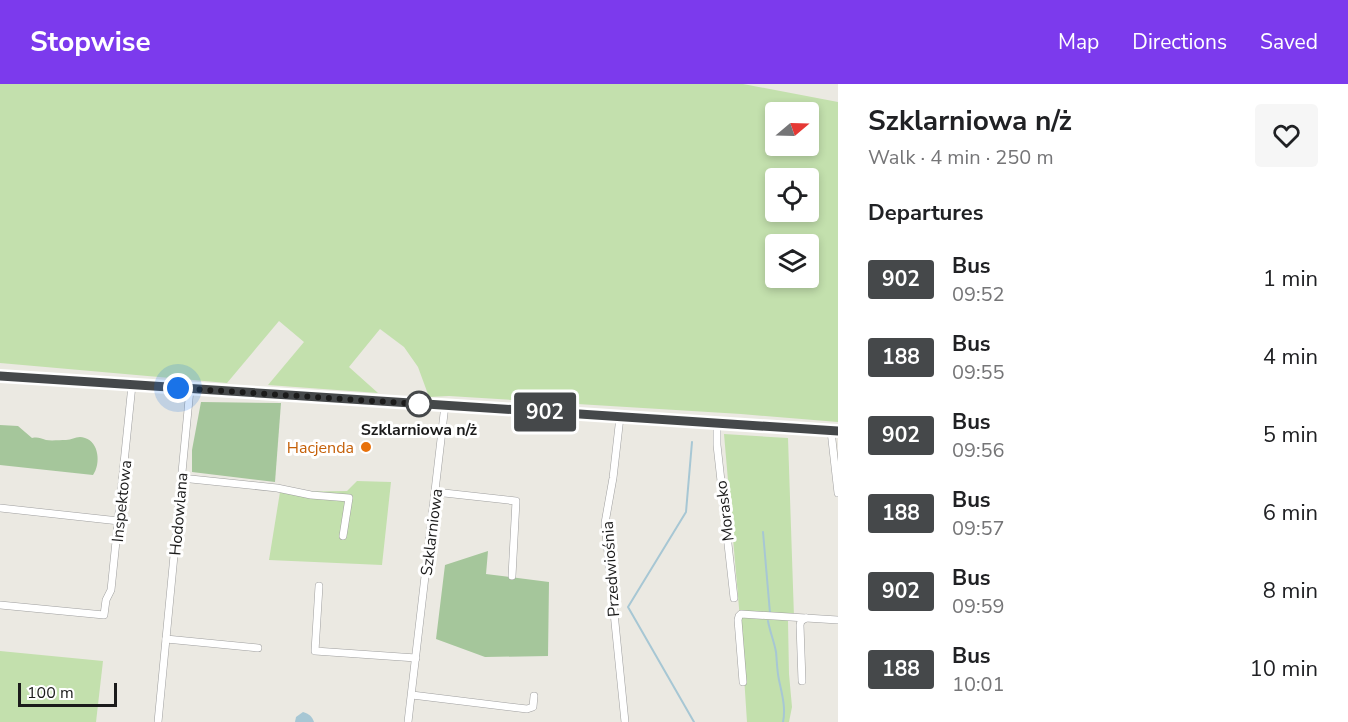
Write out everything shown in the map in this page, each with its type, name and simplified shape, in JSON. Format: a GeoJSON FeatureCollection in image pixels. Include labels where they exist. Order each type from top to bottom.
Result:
{"type":"FeatureCollection","features":[{"type":"Feature","properties":{"kind":"street"},"geometry":{"type":"LineString","coordinates":[[0,376],[834,431],[838,493]]}},
{"type":"Feature","properties":{"kind":"street","name":"Inspektowa"},"geometry":{"type":"LineString","coordinates":[[0,605],[104,615],[106,600],[111,590],[132,385]]}},
{"type":"Feature","properties":{"kind":"street","name":"Hodowlana"},"geometry":{"type":"LineString","coordinates":[[158,722],[190,388]]}},
{"type":"Feature","properties":{"kind":"street","name":"Szklarniowa"},"geometry":{"type":"LineString","coordinates":[[408,722],[445,405]]}},
{"type":"Feature","properties":{"kind":"street","name":"Przedwiośnia"},"geometry":{"type":"LineString","coordinates":[[620,417],[605,524],[625,722]]}},
{"type":"Feature","properties":{"kind":"street","name":"Morasko"},"geometry":{"type":"LineString","coordinates":[[717,423],[717,445],[734,598]]}},
{"type":"Feature","properties":{"kind":"street"},"geometry":{"type":"LineString","coordinates":[[182,477],[349,498],[343,536]]}},
{"type":"Feature","properties":{"kind":"street"},"geometry":{"type":"LineString","coordinates":[[435,492],[516,501],[512,576]]}},
{"type":"Feature","properties":{"kind":"street"},"geometry":{"type":"LineString","coordinates":[[0,508],[119,521]]}},
{"type":"Feature","properties":{"kind":"street"},"geometry":{"type":"LineString","coordinates":[[319,586],[315,651],[416,658]]}},
{"type":"Feature","properties":{"kind":"street"},"geometry":{"type":"LineString","coordinates":[[743,682],[739,616],[741,614],[838,620]]}},
{"type":"Feature","properties":{"kind":"street"},"geometry":{"type":"LineString","coordinates":[[802,681],[800,625],[801,621],[806,618]]}},
{"type":"Feature","properties":{"kind":"street"},"geometry":{"type":"LineString","coordinates":[[166,639],[258,648]]}},
{"type":"Feature","properties":{"kind":"street"},"geometry":{"type":"LineString","coordinates":[[412,695],[527,709],[533,707],[534,696]]}},
{"type":"Feature","properties":{"kind":"green space"},"geometry":{"type":"Polygon","coordinates":[[[0,84],[743,84],[838,102],[838,422],[449,396],[429,397],[418,367],[404,347],[380,329],[349,367],[378,393],[268,385],[304,342],[279,321],[227,383],[0,363],[0,84]]]}},
{"type":"Feature","properties":{"kind":"green space"},"geometry":{"type":"Polygon","coordinates":[[[201,402],[281,403],[275,482],[192,472],[192,450],[201,402]]]}},
{"type":"Feature","properties":{"kind":"green space"},"geometry":{"type":"Polygon","coordinates":[[[0,425],[18,426],[32,438],[68,440],[80,437],[90,440],[97,454],[96,470],[93,475],[0,465],[0,425]]]}},
{"type":"Feature","properties":{"kind":"green space"},"geometry":{"type":"Polygon","coordinates":[[[724,434],[788,438],[794,617],[788,621],[792,707],[789,722],[747,722],[724,434]]]}},
{"type":"Feature","properties":{"kind":"green space"},"geometry":{"type":"Polygon","coordinates":[[[357,481],[391,482],[382,565],[269,560],[280,492],[347,491],[357,481]]]}},
{"type":"Feature","properties":{"kind":"green space"},"geometry":{"type":"Polygon","coordinates":[[[488,551],[486,574],[549,582],[548,656],[485,657],[436,639],[445,565],[488,551]]]}},
{"type":"Feature","properties":{"kind":"green space"},"geometry":{"type":"Polygon","coordinates":[[[0,651],[103,661],[96,722],[0,722],[0,651]]]}},
{"type":"Feature","properties":{"kind":"water"},"geometry":{"type":"Polygon","coordinates":[[[303,712],[314,722],[295,722],[296,717],[303,712]]]}},
{"type":"Feature","properties":{"kind":"waterway"},"geometry":{"type":"LineString","coordinates":[[692,442],[686,512],[628,607],[694,722]]}},
{"type":"Feature","properties":{"kind":"waterway"},"geometry":{"type":"LineString","coordinates":[[763,532],[770,613]]}},
{"type":"Feature","properties":{"kind":"waterway"},"geometry":{"type":"LineString","coordinates":[[768,621],[776,652],[784,706],[783,722]]}},
{"type":"Feature","properties":{"kind":"bus line","name":"902"},"geometry":{"type":"LineString","coordinates":[[0,376],[838,431]]}},
{"type":"Feature","properties":{"kind":"place","name":"Szklarniowa n/ż"},"geometry":{"type":"Point","coordinates":[419,404]}},
{"type":"Feature","properties":{"kind":"place","name":"Hacjenda"},"geometry":{"type":"Point","coordinates":[366,447]}},
{"type":"Feature","properties":{"kind":"route"},"geometry":{"type":"LineString","coordinates":[[178,388],[419,404]]}}]}
